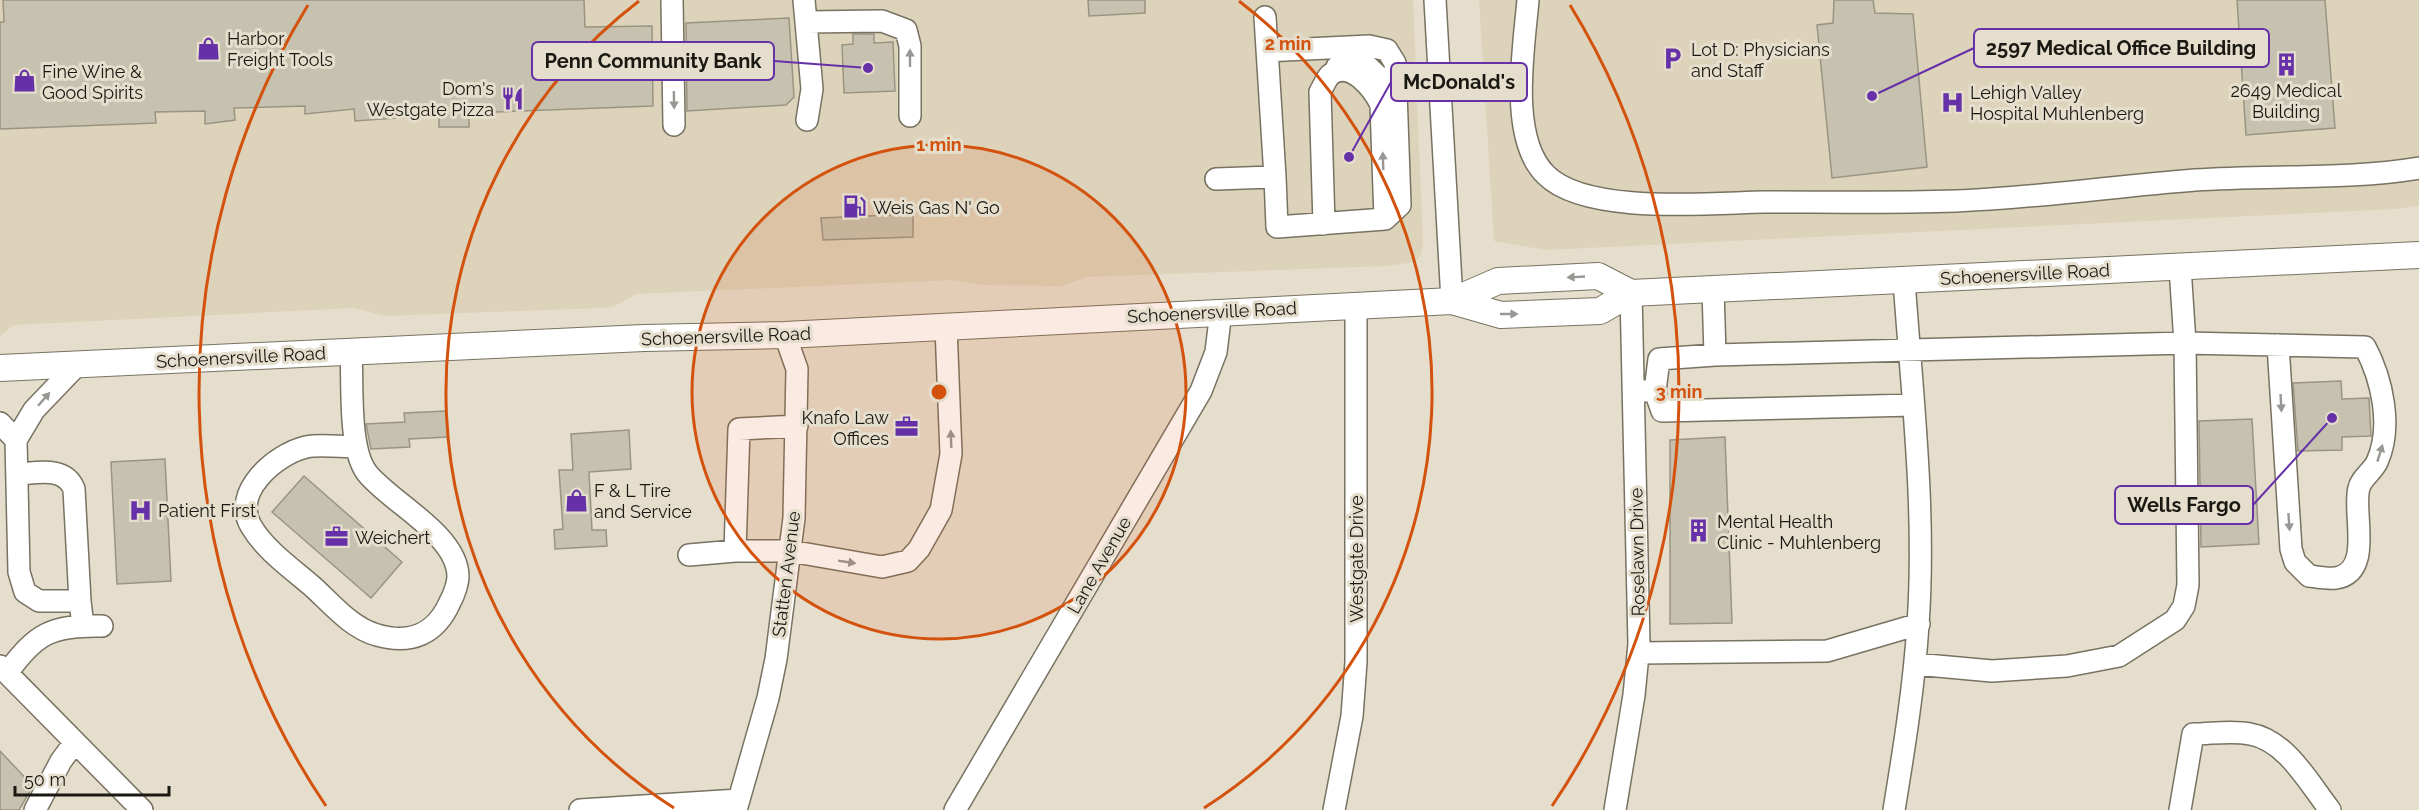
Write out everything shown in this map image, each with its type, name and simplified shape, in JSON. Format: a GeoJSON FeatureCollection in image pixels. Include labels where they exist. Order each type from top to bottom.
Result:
{"type":"FeatureCollection","features":[{"type":"Feature","properties":{"kind":"main road","name":"Schoenersville Road"},"geometry":{"type":"LineString","coordinates":[[0,368],[644,338],[785,335],[1452,301],[1501,315],[1600,311],[1631,293],[2419,255]]}},
{"type":"Feature","properties":{"kind":"main road","name":"Schoenersville Road"},"geometry":{"type":"LineString","coordinates":[[1452,301],[1498,281],[1598,276],[1631,293]]}},
{"type":"Feature","properties":{"kind":"street"},"geometry":{"type":"LineString","coordinates":[[672,0],[674,125]]}},
{"type":"Feature","properties":{"kind":"street"},"geometry":{"type":"LineString","coordinates":[[804,0],[812,89],[807,120]]}},
{"type":"Feature","properties":{"kind":"street"},"geometry":{"type":"LineString","coordinates":[[1435,0],[1452,301]]}},
{"type":"Feature","properties":{"kind":"street"},"geometry":{"type":"LineString","coordinates":[[1528,0],[1523,61],[1523,118],[1535,161],[1546,175],[1562,188],[1611,201],[1669,203],[1958,201],[2195,180],[2401,171],[2419,168]]}},
{"type":"Feature","properties":{"kind":"street"},"geometry":{"type":"LineString","coordinates":[[1265,17],[1277,227],[1385,219],[1400,205],[1395,63],[1392,56],[1379,46],[1267,51]]}},
{"type":"Feature","properties":{"kind":"street"},"geometry":{"type":"LineString","coordinates":[[806,22],[882,21],[906,30],[910,46],[910,116]]}},
{"type":"Feature","properties":{"kind":"street"},"geometry":{"type":"LineString","coordinates":[[1324,224],[1320,92],[1331,75],[1339,70],[1352,72],[1374,88],[1381,105],[1385,219]]}},
{"type":"Feature","properties":{"kind":"street"},"geometry":{"type":"LineString","coordinates":[[1216,179],[1275,177]]}},
{"type":"Feature","properties":{"kind":"street"},"geometry":{"type":"LineString","coordinates":[[1915,664],[1992,671],[2067,666],[2120,656],[2175,620],[2184,606],[2188,585],[2185,343],[2180,267]]}},
{"type":"Feature","properties":{"kind":"street"},"geometry":{"type":"LineString","coordinates":[[1894,810],[1910,711],[1919,624],[1919,482],[1904,280]]}},
{"type":"Feature","properties":{"kind":"street"},"geometry":{"type":"LineString","coordinates":[[1713,289],[1715,355]]}},
{"type":"Feature","properties":{"kind":"street","name":"Roselawn Drive"},"geometry":{"type":"LineString","coordinates":[[1615,810],[1638,653],[1631,293]]}},
{"type":"Feature","properties":{"kind":"street","name":"Westgate Drive"},"geometry":{"type":"LineString","coordinates":[[1334,810],[1352,716],[1356,662],[1356,305]]}},
{"type":"Feature","properties":{"kind":"street","name":"Lane Avenue"},"geometry":{"type":"LineString","coordinates":[[955,810],[1201,391],[1216,352],[1221,311]]}},
{"type":"Feature","properties":{"kind":"street"},"geometry":{"type":"LineString","coordinates":[[689,555],[735,551],[790,551],[882,567],[908,561],[919,549],[941,510],[951,454],[946,327]]}},
{"type":"Feature","properties":{"kind":"street","name":"Statten Avenue"},"geometry":{"type":"LineString","coordinates":[[737,805],[768,698],[776,659],[790,551],[795,496],[797,369],[785,335]]}},
{"type":"Feature","properties":{"kind":"street"},"geometry":{"type":"LineString","coordinates":[[1913,405],[1662,411],[1655,391],[1659,359],[1715,355],[2185,343],[2278,345],[2365,347],[2373,363],[2383,399],[2383,442],[2377,463],[2359,487],[2357,559],[2349,571],[2338,578],[2309,576],[2295,562],[2291,549],[2278,345]]}},
{"type":"Feature","properties":{"kind":"street"},"geometry":{"type":"LineString","coordinates":[[351,352],[356,447],[366,472],[440,538],[454,559],[458,576],[444,616],[430,631],[409,638],[377,635],[356,625],[264,544],[249,524],[247,510],[249,492],[261,474],[280,458],[306,447],[356,447]]}},
{"type":"Feature","properties":{"kind":"street"},"geometry":{"type":"LineString","coordinates":[[78,364],[34,410],[16,440],[19,572],[25,592],[39,601],[80,602]]}},
{"type":"Feature","properties":{"kind":"street"},"geometry":{"type":"LineString","coordinates":[[1632,391],[1655,391]]}},
{"type":"Feature","properties":{"kind":"street"},"geometry":{"type":"LineString","coordinates":[[0,423],[16,440]]}},
{"type":"Feature","properties":{"kind":"street"},"geometry":{"type":"LineString","coordinates":[[735,551],[739,429],[797,426]]}},
{"type":"Feature","properties":{"kind":"street"},"geometry":{"type":"LineString","coordinates":[[17,474],[60,473],[70,479],[74,489],[80,602],[92,626],[45,633],[29,644],[2,669],[142,810]]}},
{"type":"Feature","properties":{"kind":"street"},"geometry":{"type":"LineString","coordinates":[[1638,653],[1827,651],[1919,624]]}},
{"type":"Feature","properties":{"kind":"street"},"geometry":{"type":"LineString","coordinates":[[2180,810],[2193,734],[2248,733],[2264,738],[2290,760],[2330,810]]}},
{"type":"Feature","properties":{"kind":"street"},"geometry":{"type":"LineString","coordinates":[[34,810],[75,742]]}},
{"type":"Feature","properties":{"kind":"street"},"geometry":{"type":"LineString","coordinates":[[580,810],[737,805]]}},
{"type":"Feature","properties":{"kind":"shaded area"},"geometry":{"type":"Polygon","coordinates":[[[0,0],[1413,0],[1423,245],[1421,254],[1415,262],[1387,266],[1087,277],[1061,286],[982,285],[953,280],[636,294],[613,307],[600,308],[386,316],[354,308],[14,325],[0,336],[0,0]]]}},
{"type":"Feature","properties":{"kind":"shaded area","name":"Lehigh Valley Hospital Muhlenberg"},"geometry":{"type":"Polygon","coordinates":[[[1479,0],[2419,0],[2419,205],[2397,209],[1546,250],[1494,241],[1479,0]]]}},
{"type":"Feature","properties":{"kind":"building"},"geometry":{"type":"Polygon","coordinates":[[[3,0],[584,0],[585,27],[652,26],[653,106],[469,113],[469,127],[439,127],[439,115],[355,121],[354,109],[305,114],[305,106],[234,108],[235,120],[205,124],[205,111],[155,112],[156,123],[0,129],[0,22],[4,22],[3,0]]]}},
{"type":"Feature","properties":{"kind":"building"},"geometry":{"type":"Polygon","coordinates":[[[1088,0],[1145,0],[1145,13],[1089,16],[1088,0]]]}},
{"type":"Feature","properties":{"kind":"building"},"geometry":{"type":"Polygon","coordinates":[[[1834,0],[1873,0],[1875,13],[1913,14],[1927,167],[1832,178],[1817,25],[1833,23],[1834,0]]]}},
{"type":"Feature","properties":{"kind":"building","name":"2649 Medical Building"},"geometry":{"type":"Polygon","coordinates":[[[2237,0],[2325,0],[2335,128],[2246,135],[2237,0]]]}},
{"type":"Feature","properties":{"kind":"building"},"geometry":{"type":"Polygon","coordinates":[[[789,18],[794,97],[786,105],[687,111],[686,23],[789,18]]]}},
{"type":"Feature","properties":{"kind":"building"},"geometry":{"type":"Polygon","coordinates":[[[853,34],[874,34],[874,43],[893,42],[895,91],[844,93],[842,45],[853,44],[853,34]]]}},
{"type":"Feature","properties":{"kind":"building"},"geometry":{"type":"Polygon","coordinates":[[[913,214],[913,237],[823,240],[821,218],[913,214]]]}},
{"type":"Feature","properties":{"kind":"building"},"geometry":{"type":"Polygon","coordinates":[[[2341,381],[2342,399],[2369,398],[2371,436],[2342,437],[2342,450],[2298,451],[2293,383],[2341,381]]]}},
{"type":"Feature","properties":{"kind":"building"},"geometry":{"type":"Polygon","coordinates":[[[446,411],[448,437],[409,439],[410,447],[371,449],[366,424],[405,422],[404,413],[446,411]]]}},
{"type":"Feature","properties":{"kind":"building"},"geometry":{"type":"Polygon","coordinates":[[[2252,419],[2259,544],[2201,547],[2199,421],[2252,419]]]}},
{"type":"Feature","properties":{"kind":"building","name":"F & L Tire and Service"},"geometry":{"type":"Polygon","coordinates":[[[629,430],[631,469],[589,472],[592,530],[606,530],[607,546],[555,549],[554,530],[563,529],[559,470],[573,470],[571,434],[629,430]]]}},
{"type":"Feature","properties":{"kind":"building","name":"Mental Health Clinic - Muhlenberg"},"geometry":{"type":"Polygon","coordinates":[[[1725,437],[1732,623],[1670,624],[1670,440],[1725,437]]]}},
{"type":"Feature","properties":{"kind":"building","name":"Patient First"},"geometry":{"type":"Polygon","coordinates":[[[165,459],[171,581],[117,584],[111,462],[165,459]]]}},
{"type":"Feature","properties":{"kind":"building","name":"Weichert"},"geometry":{"type":"Polygon","coordinates":[[[304,476],[402,562],[371,598],[272,512],[304,476]]]}},
{"type":"Feature","properties":{"kind":"building"},"geometry":{"type":"Polygon","coordinates":[[[0,751],[33,786],[19,810],[0,810],[0,751]]]}},
{"type":"Feature","properties":{"kind":"place","name":"Harbor Freight Tools"},"geometry":{"type":"Point","coordinates":[209,48]}},
{"type":"Feature","properties":{"kind":"place","name":"Lot D: Physicians and Staff"},"geometry":{"type":"Point","coordinates":[1673,59]}},
{"type":"Feature","properties":{"kind":"place","name":"2649 Medical Building"},"geometry":{"type":"Point","coordinates":[2286,64]}},
{"type":"Feature","properties":{"kind":"place","name":"Penn Community Bank"},"geometry":{"type":"Point","coordinates":[868,68]}},
{"type":"Feature","properties":{"kind":"place","name":"Fine Wine & Good Spirits"},"geometry":{"type":"Point","coordinates":[24,81]}},
{"type":"Feature","properties":{"kind":"place","name":"2597 Medical Office Building"},"geometry":{"type":"Point","coordinates":[1872,96]}},
{"type":"Feature","properties":{"kind":"place","name":"Dom's Westgate Pizza"},"geometry":{"type":"Point","coordinates":[512,98]}},
{"type":"Feature","properties":{"kind":"place","name":"Lehigh Valley Hospital Muhlenberg"},"geometry":{"type":"Point","coordinates":[1952,102]}},
{"type":"Feature","properties":{"kind":"place","name":"McDonald's"},"geometry":{"type":"Point","coordinates":[1349,157]}},
{"type":"Feature","properties":{"kind":"place","name":"Weis Gas N' Go"},"geometry":{"type":"Point","coordinates":[855,207]}},
{"type":"Feature","properties":{"kind":"place","name":"Wells Fargo"},"geometry":{"type":"Point","coordinates":[2332,418]}},
{"type":"Feature","properties":{"kind":"place","name":"Knafo Law Offices"},"geometry":{"type":"Point","coordinates":[907,427]}},
{"type":"Feature","properties":{"kind":"place","name":"F & L Tire and Service"},"geometry":{"type":"Point","coordinates":[576,500]}},
{"type":"Feature","properties":{"kind":"place","name":"Patient First"},"geometry":{"type":"Point","coordinates":[140,510]}},
{"type":"Feature","properties":{"kind":"place","name":"Mental Health Clinic - Muhlenberg"},"geometry":{"type":"Point","coordinates":[1699,531]}},
{"type":"Feature","properties":{"kind":"place","name":"Weichert"},"geometry":{"type":"Point","coordinates":[337,537]}}]}
